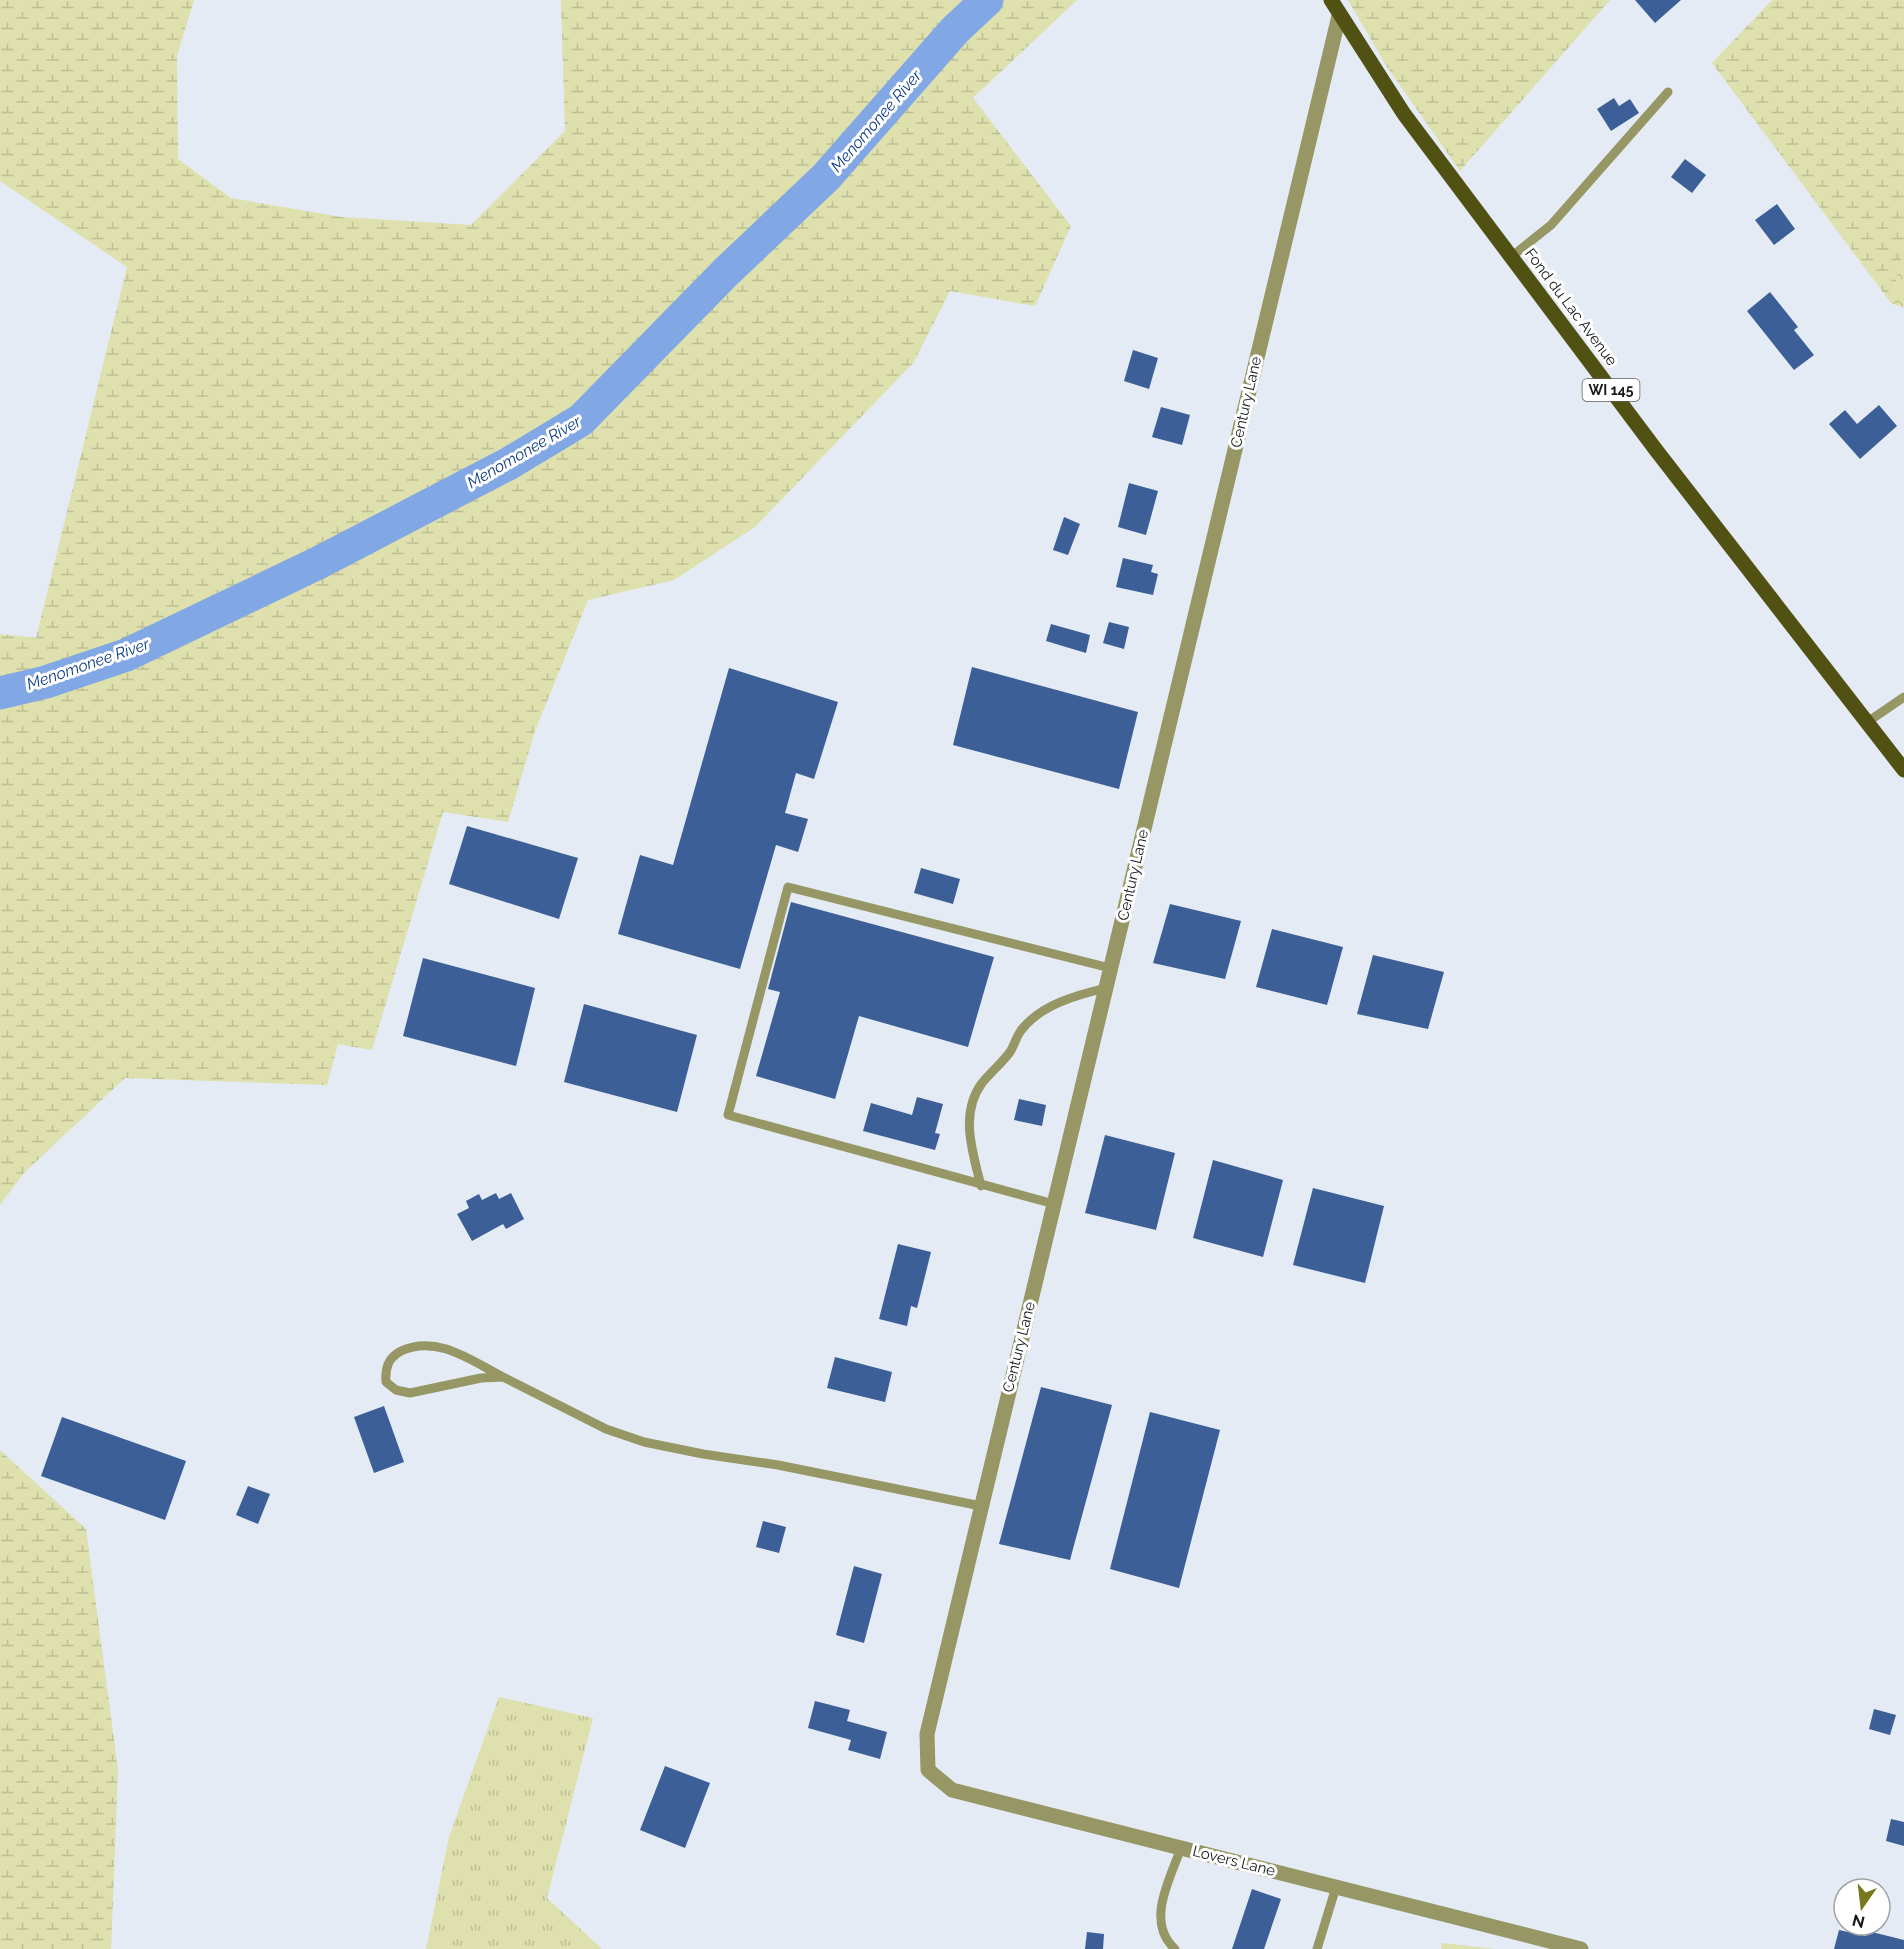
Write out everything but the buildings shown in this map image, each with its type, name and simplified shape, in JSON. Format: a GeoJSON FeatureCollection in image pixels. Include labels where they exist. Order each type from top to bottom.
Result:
{"type":"FeatureCollection","features":[{"type":"Feature","properties":{"kind":"main road","name":"Fond du Lac Avenue"},"geometry":{"type":"LineString","coordinates":[[1331,0],[1339,16],[1404,114],[1511,258],[1904,770]]}},
{"type":"Feature","properties":{"kind":"street","name":"Century Lane"},"geometry":{"type":"LineString","coordinates":[[927,1734],[1339,16]]}},
{"type":"Feature","properties":{"kind":"street","name":"Lovers Lane"},"geometry":{"type":"LineString","coordinates":[[927,1734],[928,1770],[952,1790],[1581,1949]]}},
{"type":"Feature","properties":{"kind":"lane"},"geometry":{"type":"LineString","coordinates":[[1511,258],[1551,225],[1668,92]]}},
{"type":"Feature","properties":{"kind":"lane"},"geometry":{"type":"LineString","coordinates":[[1866,723],[1904,697]]}},
{"type":"Feature","properties":{"kind":"lane"},"geometry":{"type":"LineString","coordinates":[[1054,1204],[981,1186],[728,1115],[788,887],[1110,968]]}},
{"type":"Feature","properties":{"kind":"lane"},"geometry":{"type":"LineString","coordinates":[[981,1186],[969,1136],[972,1106],[981,1085],[1010,1052],[1023,1028],[1044,1011],[1059,1002],[1106,988]]}},
{"type":"Feature","properties":{"kind":"lane"},"geometry":{"type":"LineString","coordinates":[[503,1377],[481,1378],[410,1394],[396,1390],[386,1382],[385,1374],[388,1362],[396,1354],[420,1344],[447,1348],[606,1430],[644,1442],[778,1465],[981,1506]]}},
{"type":"Feature","properties":{"kind":"lane"},"geometry":{"type":"LineString","coordinates":[[1175,1949],[1166,1939],[1160,1910],[1181,1848]]}},
{"type":"Feature","properties":{"kind":"lane"},"geometry":{"type":"LineString","coordinates":[[1317,1949],[1336,1887]]}},
{"type":"Feature","properties":{"kind":"green space"},"geometry":{"type":"Polygon","coordinates":[[[0,0],[194,0],[177,56],[178,159],[231,198],[341,217],[471,225],[565,131],[561,0],[1077,0],[973,98],[1071,226],[1035,306],[950,291],[914,362],[755,527],[674,580],[588,600],[535,731],[508,822],[443,812],[372,1050],[338,1044],[327,1085],[125,1078],[24,1173],[0,1205],[0,634],[36,638],[127,267],[0,181],[0,0]]]}},
{"type":"Feature","properties":{"kind":"green space"},"geometry":{"type":"Polygon","coordinates":[[[1348,0],[1610,0],[1460,171],[1387,67],[1348,0]]]}},
{"type":"Feature","properties":{"kind":"green space"},"geometry":{"type":"Polygon","coordinates":[[[1772,0],[1904,0],[1904,246],[1891,303],[1712,63],[1772,0]]]}},
{"type":"Feature","properties":{"kind":"green space"},"geometry":{"type":"Polygon","coordinates":[[[1904,246],[1904,308],[1891,303],[1904,246]]]}},
{"type":"Feature","properties":{"kind":"green space"},"geometry":{"type":"Polygon","coordinates":[[[0,1450],[86,1529],[118,1770],[111,1949],[0,1949],[0,1450]]]}},
{"type":"Feature","properties":{"kind":"green space"},"geometry":{"type":"Polygon","coordinates":[[[499,1697],[593,1718],[547,1898],[602,1949],[426,1949],[449,1837],[499,1697]]]}},
{"type":"Feature","properties":{"kind":"green space"},"geometry":{"type":"Polygon","coordinates":[[[1442,1943],[1495,1949],[1441,1949],[1442,1943]]]}},
{"type":"Feature","properties":{"kind":"waterway","name":"Menomonee River"},"geometry":{"type":"LineString","coordinates":[[0,693],[46,682],[126,655],[318,563],[508,464],[581,420],[726,272],[826,177],[955,30],[987,0]]}}]}
